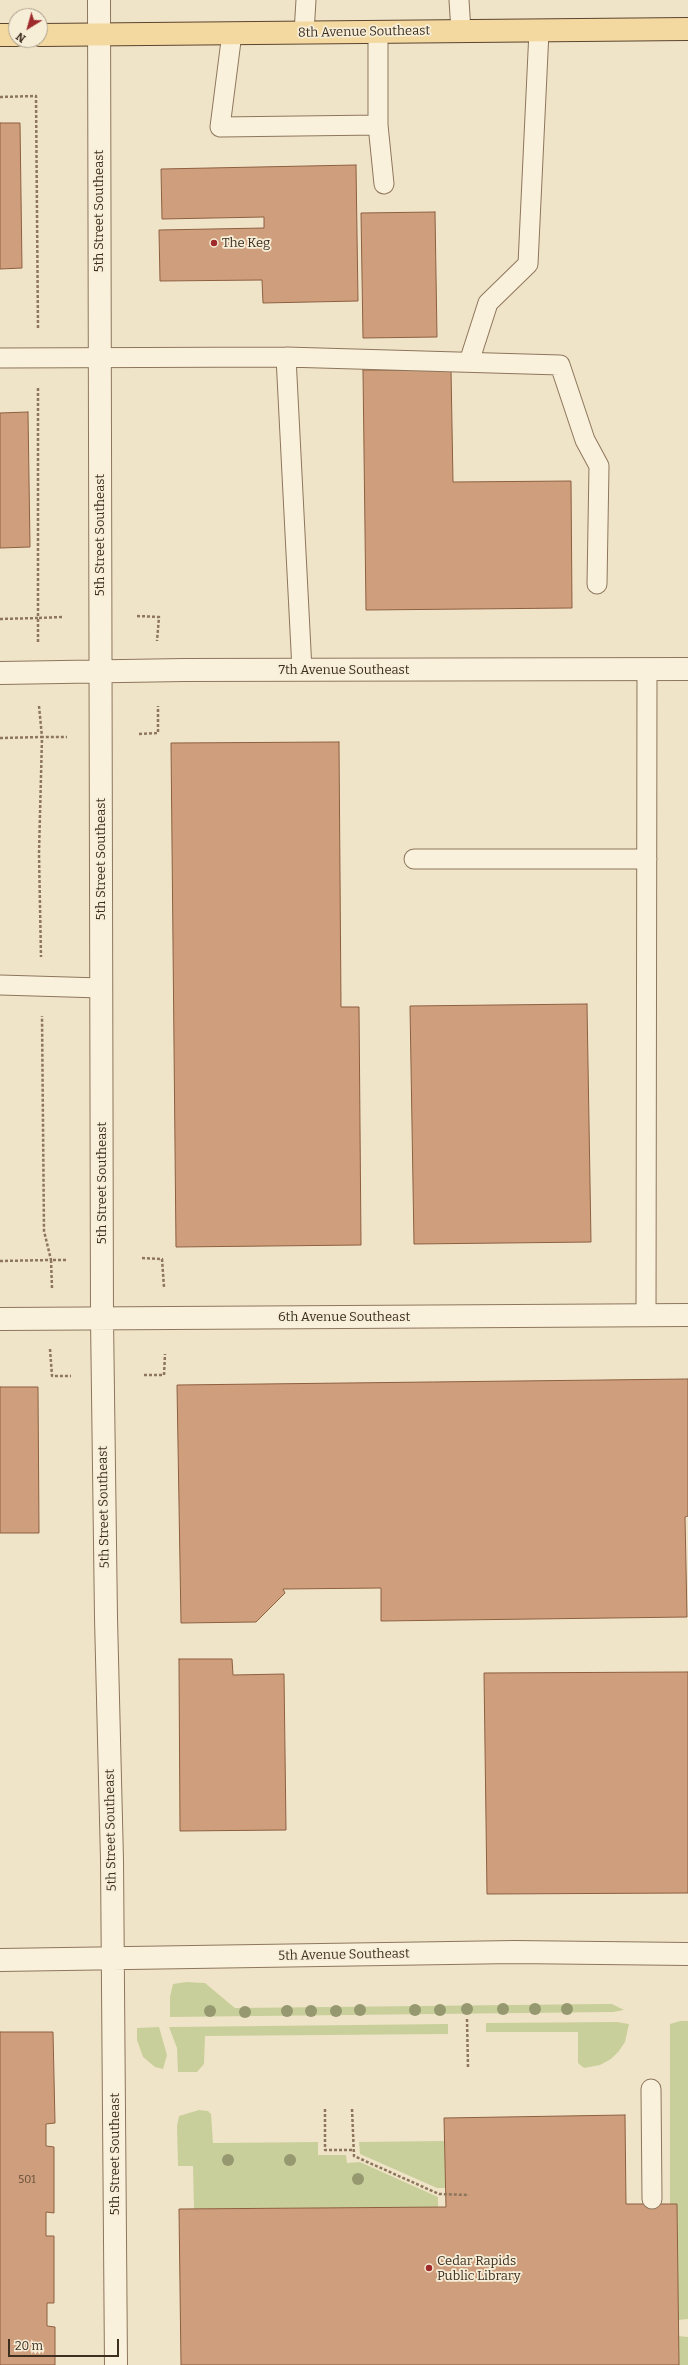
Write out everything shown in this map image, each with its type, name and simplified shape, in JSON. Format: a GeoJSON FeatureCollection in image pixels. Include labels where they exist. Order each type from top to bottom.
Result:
{"type":"FeatureCollection","features":[{"type":"Feature","properties":{"kind":"main road","name":"8th Avenue Southeast"},"geometry":{"type":"LineString","coordinates":[[48,35],[688,29]]}},
{"type":"Feature","properties":{"kind":"street","name":"5th Street Southeast"},"geometry":{"type":"LineString","coordinates":[[99,0],[99,357],[102,671],[102,1319],[112,1958],[116,2365]]}},
{"type":"Feature","properties":{"kind":"street","name":"7th Avenue Southeast"},"geometry":{"type":"LineString","coordinates":[[0,673],[102,671],[688,668]]}},
{"type":"Feature","properties":{"kind":"street","name":"6th Avenue Southeast"},"geometry":{"type":"LineString","coordinates":[[0,1320],[688,1315]]}},
{"type":"Feature","properties":{"kind":"street","name":"5th Avenue Southeast"},"geometry":{"type":"LineString","coordinates":[[0,1960],[514,1952],[688,1954]]}},
{"type":"Feature","properties":{"kind":"lane"},"geometry":{"type":"LineString","coordinates":[[304,33],[306,0]]}},
{"type":"Feature","properties":{"kind":"lane"},"geometry":{"type":"LineString","coordinates":[[459,0],[461,31]]}},
{"type":"Feature","properties":{"kind":"lane"},"geometry":{"type":"LineString","coordinates":[[468,362],[488,303],[528,264],[539,31]]}},
{"type":"Feature","properties":{"kind":"lane"},"geometry":{"type":"LineString","coordinates":[[378,32],[378,125],[384,184]]}},
{"type":"Feature","properties":{"kind":"lane"},"geometry":{"type":"LineString","coordinates":[[232,34],[220,127],[378,125]]}},
{"type":"Feature","properties":{"kind":"lane"},"geometry":{"type":"LineString","coordinates":[[286,357],[302,670]]}},
{"type":"Feature","properties":{"kind":"lane"},"geometry":{"type":"LineString","coordinates":[[0,358],[286,357],[560,365],[585,440],[599,466],[597,584]]}},
{"type":"Feature","properties":{"kind":"lane"},"geometry":{"type":"LineString","coordinates":[[646,1315],[647,669]]}},
{"type":"Feature","properties":{"kind":"lane"},"geometry":{"type":"LineString","coordinates":[[414,859],[647,859]]}},
{"type":"Feature","properties":{"kind":"lane"},"geometry":{"type":"LineString","coordinates":[[0,985],[102,988]]}},
{"type":"Feature","properties":{"kind":"lane"},"geometry":{"type":"LineString","coordinates":[[651,2089],[652,2199]]}},
{"type":"Feature","properties":{"kind":"path"},"geometry":{"type":"LineString","coordinates":[[137,616],[159,617],[157,645]]}},
{"type":"Feature","properties":{"kind":"path"},"geometry":{"type":"LineString","coordinates":[[0,618],[62,617]]}},
{"type":"Feature","properties":{"kind":"path"},"geometry":{"type":"LineString","coordinates":[[38,618],[38,644]]}},
{"type":"Feature","properties":{"kind":"path"},"geometry":{"type":"LineString","coordinates":[[39,706],[42,737],[67,737]]}},
{"type":"Feature","properties":{"kind":"path"},"geometry":{"type":"LineString","coordinates":[[140,734],[158,733],[158,706]]}},
{"type":"Feature","properties":{"kind":"path"},"geometry":{"type":"LineString","coordinates":[[142,1258],[162,1259],[164,1291]]}},
{"type":"Feature","properties":{"kind":"path"},"geometry":{"type":"LineString","coordinates":[[52,1291],[51,1260],[68,1260]]}},
{"type":"Feature","properties":{"kind":"path"},"geometry":{"type":"LineString","coordinates":[[50,1349],[52,1376],[71,1376]]}},
{"type":"Feature","properties":{"kind":"path"},"geometry":{"type":"LineString","coordinates":[[144,1375],[164,1375],[165,1354]]}},
{"type":"Feature","properties":{"kind":"path"},"geometry":{"type":"LineString","coordinates":[[467,2019],[468,2067]]}},
{"type":"Feature","properties":{"kind":"path"},"geometry":{"type":"LineString","coordinates":[[325,2109],[325,2150],[353,2150]]}},
{"type":"Feature","properties":{"kind":"path"},"geometry":{"type":"LineString","coordinates":[[352,2109],[354,2156],[439,2194],[469,2195]]}},
{"type":"Feature","properties":{"kind":"green space"},"geometry":{"type":"Polygon","coordinates":[[[186,1982],[205,1983],[235,2008],[612,2004],[624,2010],[613,2012],[170,2017],[170,1997],[173,1984],[186,1982]]]}},
{"type":"Feature","properties":{"kind":"green space"},"geometry":{"type":"Polygon","coordinates":[[[680,2021],[688,2021],[688,2319],[678,2320],[677,2205],[670,2204],[670,2024],[680,2021]]]}},
{"type":"Feature","properties":{"kind":"green space"},"geometry":{"type":"Polygon","coordinates":[[[617,2022],[629,2024],[625,2042],[619,2051],[611,2059],[600,2065],[584,2068],[578,2063],[578,2032],[486,2032],[486,2023],[617,2022]]]}},
{"type":"Feature","properties":{"kind":"green space"},"geometry":{"type":"Polygon","coordinates":[[[448,2024],[448,2034],[205,2036],[204,2064],[197,2072],[178,2072],[177,2048],[169,2027],[448,2024]]]}},
{"type":"Feature","properties":{"kind":"green space"},"geometry":{"type":"Polygon","coordinates":[[[159,2027],[167,2055],[163,2069],[155,2067],[143,2057],[137,2040],[137,2028],[159,2027]]]}},
{"type":"Feature","properties":{"kind":"green space"},"geometry":{"type":"Polygon","coordinates":[[[199,2110],[208,2111],[211,2114],[213,2143],[318,2142],[318,2155],[346,2155],[347,2163],[360,2162],[438,2197],[438,2207],[194,2209],[193,2166],[178,2166],[177,2126],[179,2116],[199,2110]]]}},
{"type":"Feature","properties":{"kind":"green space"},"geometry":{"type":"Polygon","coordinates":[[[444,2141],[446,2188],[437,2188],[360,2154],[359,2142],[444,2141]]]}},
{"type":"Feature","properties":{"kind":"green space"},"geometry":{"type":"Polygon","coordinates":[[[679,2336],[688,2337],[688,2365],[679,2365],[679,2336]]]}},
{"type":"Feature","properties":{"kind":"building"},"geometry":{"type":"Polygon","coordinates":[[[0,123],[20,123],[22,268],[0,269],[0,123]]]}},
{"type":"Feature","properties":{"kind":"building"},"geometry":{"type":"Polygon","coordinates":[[[356,165],[358,301],[263,303],[262,280],[160,281],[159,230],[264,228],[264,217],[162,219],[161,169],[356,165]]]}},
{"type":"Feature","properties":{"kind":"building"},"geometry":{"type":"Polygon","coordinates":[[[435,212],[437,337],[363,338],[361,213],[435,212]]]}},
{"type":"Feature","properties":{"kind":"building"},"geometry":{"type":"Polygon","coordinates":[[[363,370],[451,370],[453,482],[571,481],[572,608],[366,610],[363,370]]]}},
{"type":"Feature","properties":{"kind":"building"},"geometry":{"type":"Polygon","coordinates":[[[28,412],[30,547],[0,548],[0,413],[28,412]]]}},
{"type":"Feature","properties":{"kind":"building"},"geometry":{"type":"Polygon","coordinates":[[[339,742],[341,1007],[359,1007],[361,1245],[176,1247],[171,743],[339,742]]]}},
{"type":"Feature","properties":{"kind":"building"},"geometry":{"type":"Polygon","coordinates":[[[587,1004],[591,1242],[414,1244],[410,1006],[587,1004]]]}},
{"type":"Feature","properties":{"kind":"building"},"geometry":{"type":"Polygon","coordinates":[[[688,1379],[688,1516],[685,1517],[687,1617],[381,1621],[381,1588],[283,1589],[285,1593],[256,1622],[181,1623],[177,1385],[688,1379]]]}},
{"type":"Feature","properties":{"kind":"building"},"geometry":{"type":"Polygon","coordinates":[[[0,1387],[38,1387],[39,1533],[0,1533],[0,1387]]]}},
{"type":"Feature","properties":{"kind":"building"},"geometry":{"type":"Polygon","coordinates":[[[179,1659],[232,1659],[233,1675],[284,1674],[286,1830],[180,1831],[179,1659]]]}},
{"type":"Feature","properties":{"kind":"building"},"geometry":{"type":"Polygon","coordinates":[[[688,1672],[688,1893],[487,1894],[484,1673],[688,1672]]]}},
{"type":"Feature","properties":{"kind":"building"},"geometry":{"type":"Polygon","coordinates":[[[0,2032],[53,2032],[55,2123],[46,2124],[46,2146],[54,2147],[54,2213],[46,2212],[46,2236],[54,2236],[54,2303],[47,2303],[47,2326],[55,2327],[55,2365],[0,2365],[0,2032]]]}},
{"type":"Feature","properties":{"kind":"building","name":"Cedar Rapids Public Library"},"geometry":{"type":"Polygon","coordinates":[[[625,2115],[626,2204],[677,2204],[679,2365],[181,2365],[179,2209],[446,2207],[444,2118],[625,2115]]]}},
{"type":"Feature","properties":{"kind":"place","name":"The Keg"},"geometry":{"type":"Point","coordinates":[214,243]}},
{"type":"Feature","properties":{"kind":"place","name":"Cedar Rapids Public Library"},"geometry":{"type":"Point","coordinates":[429,2268]}}]}
